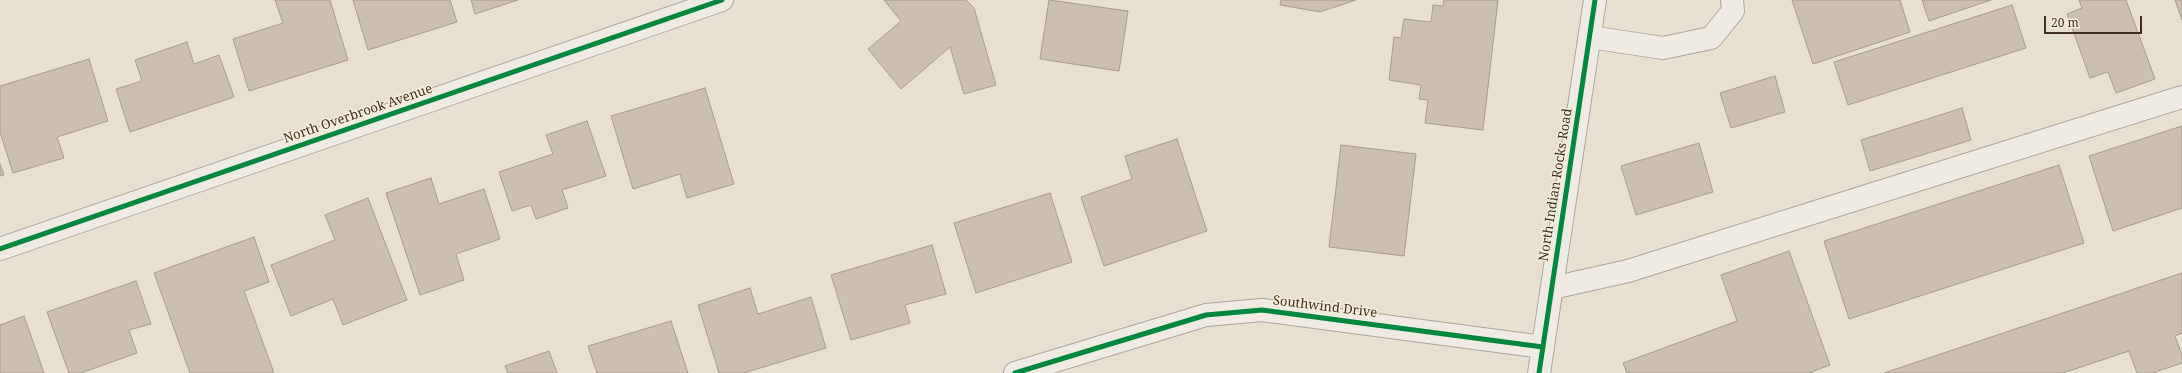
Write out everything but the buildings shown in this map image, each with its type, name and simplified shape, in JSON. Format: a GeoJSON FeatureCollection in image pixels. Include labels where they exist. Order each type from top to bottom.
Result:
{"type":"FeatureCollection","features":[{"type":"Feature","properties":{"kind":"street","name":"North Overbrook Avenue"},"geometry":{"type":"LineString","coordinates":[[0,249],[722,0]]}},
{"type":"Feature","properties":{"kind":"street","name":"North Indian Rocks Road"},"geometry":{"type":"LineString","coordinates":[[1539,373],[1595,0]]}},
{"type":"Feature","properties":{"kind":"street"},"geometry":{"type":"LineString","coordinates":[[1590,37],[1663,48],[1711,38],[1733,11],[1732,0]]}},
{"type":"Feature","properties":{"kind":"street"},"geometry":{"type":"LineString","coordinates":[[1552,288],[1628,271],[2182,97]]}},
{"type":"Feature","properties":{"kind":"street","name":"Southwind Drive"},"geometry":{"type":"LineString","coordinates":[[1015,373],[1206,315],[1262,310],[1543,346]]}},
{"type":"Feature","properties":{"kind":"cycle path"},"geometry":{"type":"LineString","coordinates":[[0,249],[722,0]]}},
{"type":"Feature","properties":{"kind":"cycle path"},"geometry":{"type":"LineString","coordinates":[[1539,373],[1595,0]]}},
{"type":"Feature","properties":{"kind":"cycle path"},"geometry":{"type":"LineString","coordinates":[[1015,373],[1206,315],[1262,310],[1543,347]]}}]}
